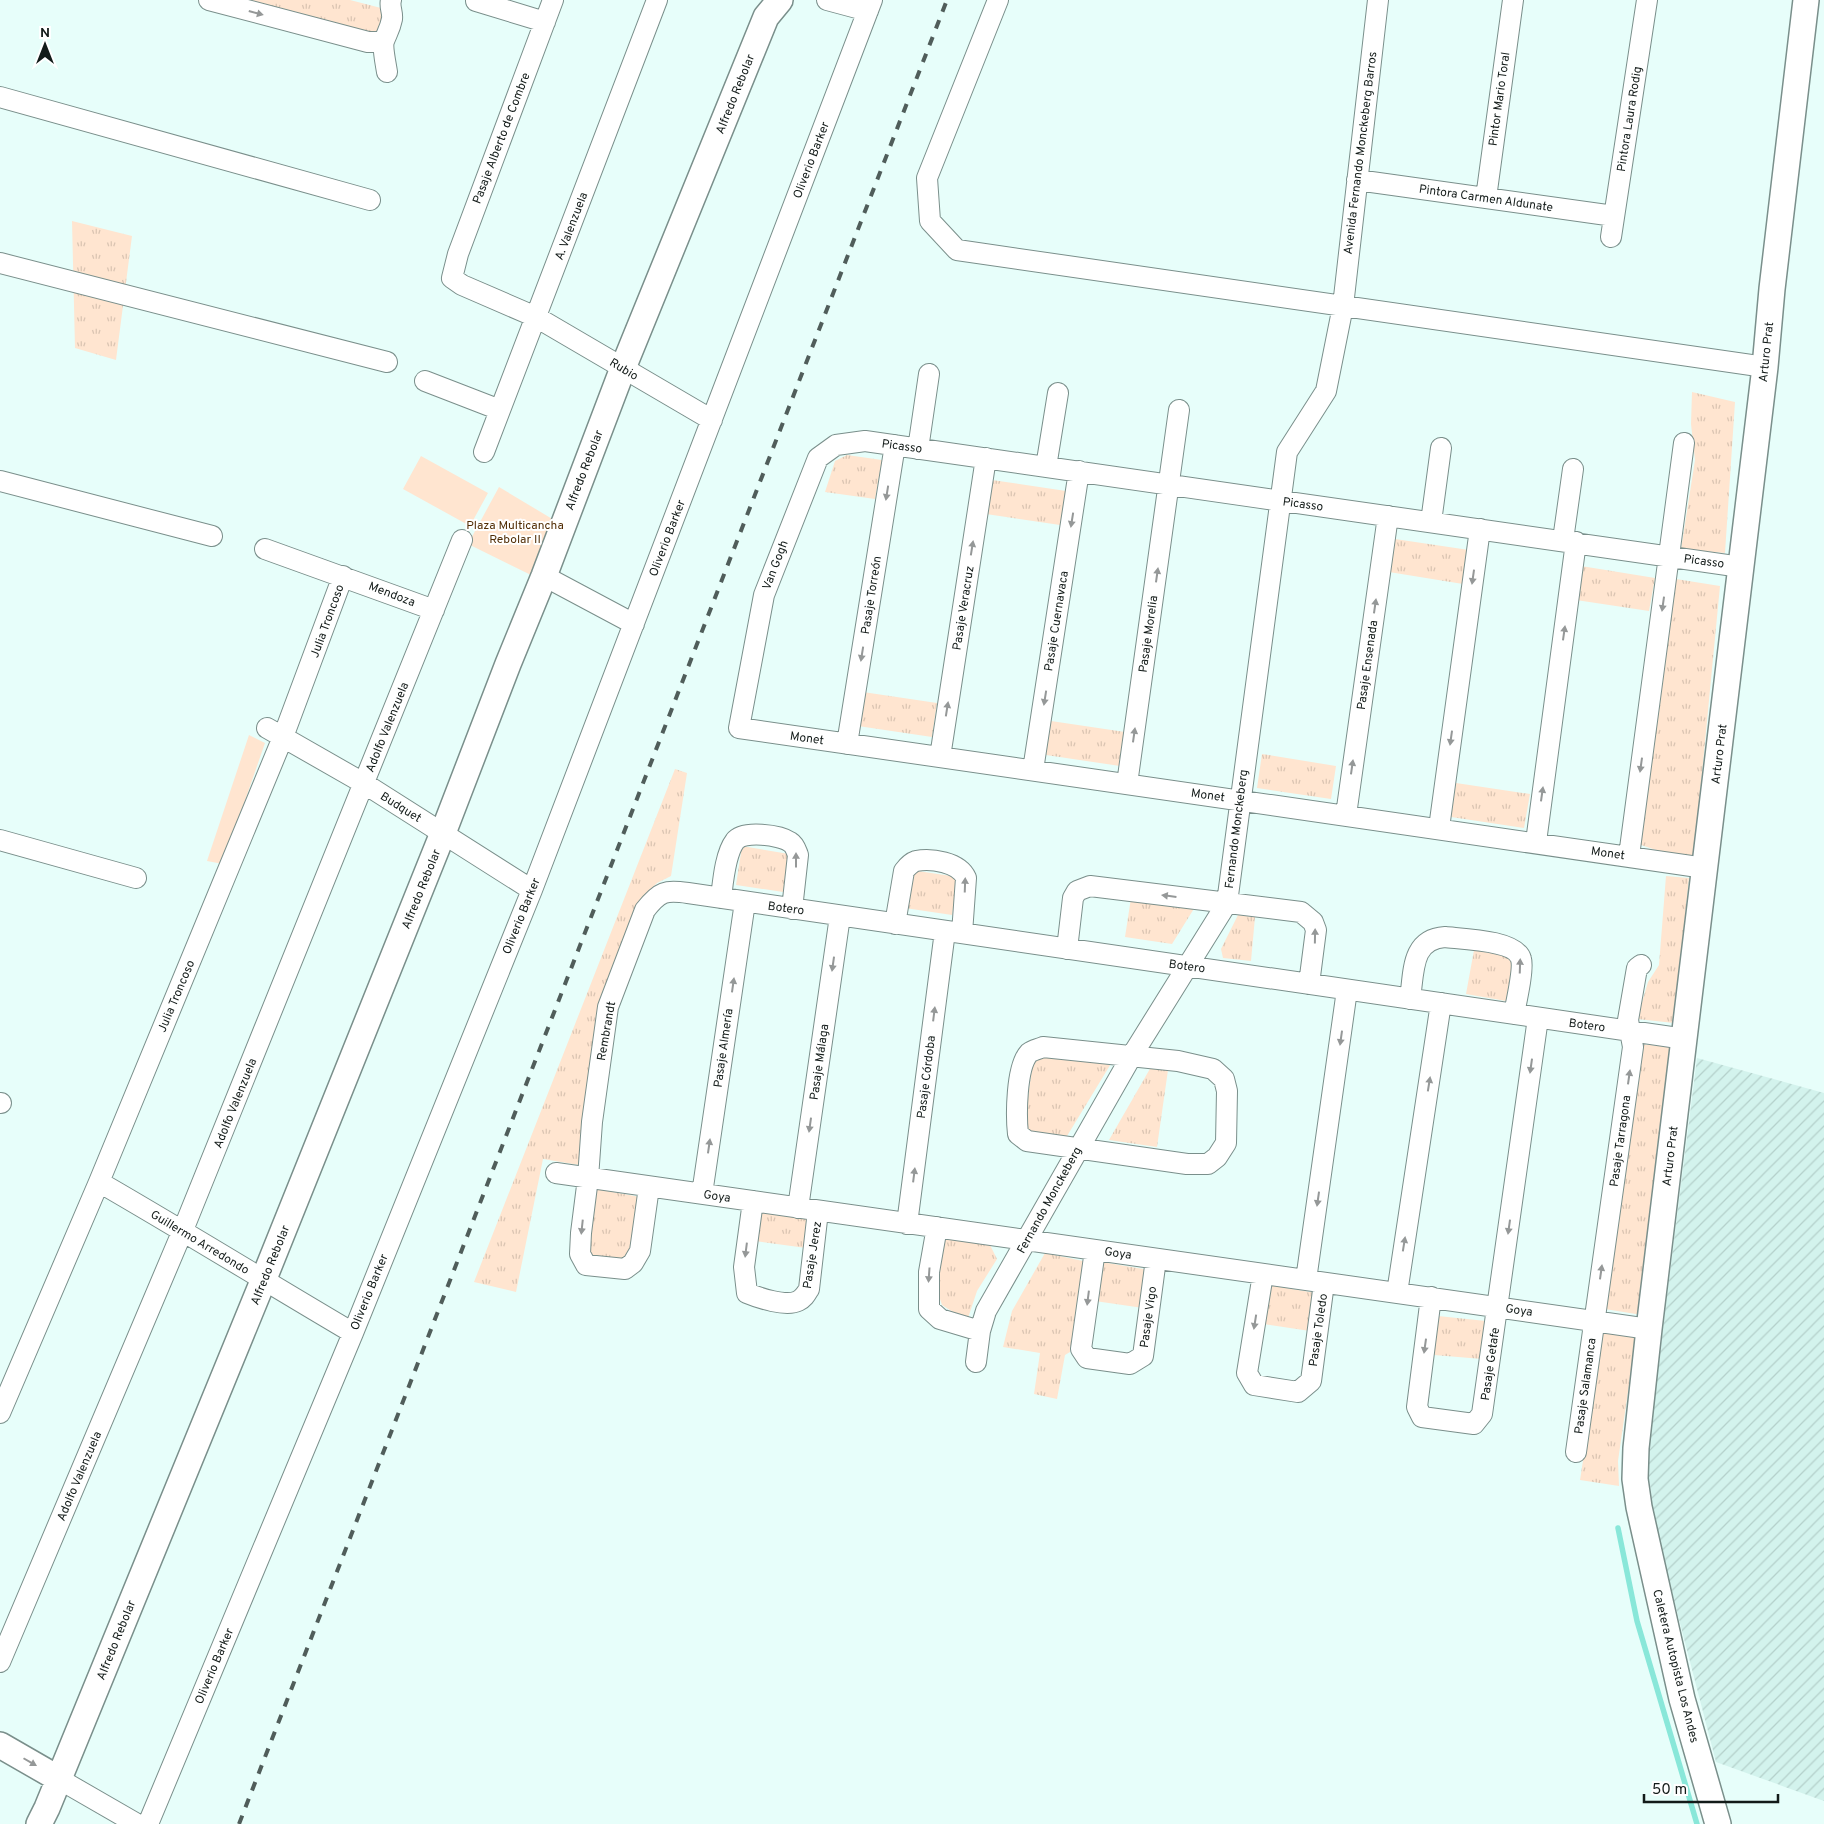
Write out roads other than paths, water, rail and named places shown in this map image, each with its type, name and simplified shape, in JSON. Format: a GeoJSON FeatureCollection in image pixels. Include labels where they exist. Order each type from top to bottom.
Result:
{"type":"FeatureCollection","features":[{"type":"Feature","properties":{"kind":"street"},"geometry":{"type":"LineString","coordinates":[[209,0],[368,42],[383,42]]}},
{"type":"Feature","properties":{"kind":"street","name":"Pasaje Alberto de Combre"},"geometry":{"type":"LineString","coordinates":[[452,278],[458,254],[553,0]]}},
{"type":"Feature","properties":{"kind":"street","name":"A. Valenzuela"},"geometry":{"type":"LineString","coordinates":[[484,452],[657,0]]}},
{"type":"Feature","properties":{"kind":"street","name":"Alfredo Rebolar"},"geometry":{"type":"LineString","coordinates":[[39,1824],[263,1281],[443,833],[504,673],[544,576],[622,368],[766,17],[780,0]]}},
{"type":"Feature","properties":{"kind":"street"},"geometry":{"type":"LineString","coordinates":[[828,0],[870,5]]}},
{"type":"Feature","properties":{"kind":"street"},"geometry":{"type":"LineString","coordinates":[[998,0],[927,178],[930,221],[957,250],[1765,367]]}},
{"type":"Feature","properties":{"kind":"street","name":"Avenida Fernando Monckeberg Barros"},"geometry":{"type":"LineString","coordinates":[[1343,306],[1378,0]]}},
{"type":"Feature","properties":{"kind":"street","name":"Pintor Mario Toral"},"geometry":{"type":"LineString","coordinates":[[1486,198],[1513,0]]}},
{"type":"Feature","properties":{"kind":"street","name":"Pintora Laura Rodig"},"geometry":{"type":"LineString","coordinates":[[1611,237],[1647,0]]}},
{"type":"Feature","properties":{"kind":"street","name":"Arturo Prat"},"geometry":{"type":"LineString","coordinates":[[1639,1508],[1635,1480],[1636,1448],[1649,1329],[1742,566],[1806,0]]}},
{"type":"Feature","properties":{"kind":"street"},"geometry":{"type":"LineString","coordinates":[[476,1],[545,22]]}},
{"type":"Feature","properties":{"kind":"street"},"geometry":{"type":"LineString","coordinates":[[385,2],[392,13],[389,32],[383,42],[387,72]]}},
{"type":"Feature","properties":{"kind":"street","name":"Oliverio Barker"},"geometry":{"type":"LineString","coordinates":[[148,1824],[353,1333],[532,890],[870,5]]}},
{"type":"Feature","properties":{"kind":"street"},"geometry":{"type":"LineString","coordinates":[[0,97],[370,200]]}},
{"type":"Feature","properties":{"kind":"street","name":"Pintora Carmen Aldunate"},"geometry":{"type":"LineString","coordinates":[[1357,180],[1614,216]]}},
{"type":"Feature","properties":{"kind":"street"},"geometry":{"type":"LineString","coordinates":[[0,263],[387,362]]}},
{"type":"Feature","properties":{"kind":"street","name":"Rubio"},"geometry":{"type":"LineString","coordinates":[[452,278],[462,285],[536,316],[712,420]]}},
{"type":"Feature","properties":{"kind":"street","name":"Fernando Monckeberg"},"geometry":{"type":"LineString","coordinates":[[976,1362],[980,1331],[986,1310],[1131,1057],[1226,903],[1287,452],[1326,391],[1343,306]]}},
{"type":"Feature","properties":{"kind":"street"},"geometry":{"type":"LineString","coordinates":[[918,448],[929,374]]}},
{"type":"Feature","properties":{"kind":"street"},"geometry":{"type":"LineString","coordinates":[[425,381],[500,410]]}},
{"type":"Feature","properties":{"kind":"street"},"geometry":{"type":"LineString","coordinates":[[1046,467],[1058,393]]}},
{"type":"Feature","properties":{"kind":"street","name":"Pasaje Morelia"},"geometry":{"type":"LineString","coordinates":[[1127,784],[1180,410]]}},
{"type":"Feature","properties":{"kind":"street","name":"Picasso"},"geometry":{"type":"LineString","coordinates":[[865,441],[1742,566]]}},
{"type":"Feature","properties":{"kind":"street","name":"Van Gogh"},"geometry":{"type":"LineString","coordinates":[[739,728],[764,595],[818,458],[836,445],[865,441]]}},
{"type":"Feature","properties":{"kind":"street"},"geometry":{"type":"LineString","coordinates":[[1629,856],[1684,443]]}},
{"type":"Feature","properties":{"kind":"street","name":"Pasaje Torreón"},"geometry":{"type":"LineString","coordinates":[[847,744],[895,445]]}},
{"type":"Feature","properties":{"kind":"street"},"geometry":{"type":"LineString","coordinates":[[1431,522],[1442,448]]}},
{"type":"Feature","properties":{"kind":"street","name":"Pasaje Veracruz"},"geometry":{"type":"LineString","coordinates":[[940,757],[986,458]]}},
{"type":"Feature","properties":{"kind":"street"},"geometry":{"type":"LineString","coordinates":[[1536,842],[1569,541],[1572,469]]}},
{"type":"Feature","properties":{"kind":"street","name":"Pasaje Cuernavaca"},"geometry":{"type":"LineString","coordinates":[[1033,770],[1079,472]]}},
{"type":"Feature","properties":{"kind":"street"},"geometry":{"type":"LineString","coordinates":[[0,481],[212,536]]}},
{"type":"Feature","properties":{"kind":"street","name":"Pasaje Ensenada"},"geometry":{"type":"LineString","coordinates":[[1346,815],[1388,516]]}},
{"type":"Feature","properties":{"kind":"street"},"geometry":{"type":"LineString","coordinates":[[1439,828],[1480,529]]}},
{"type":"Feature","properties":{"kind":"street","name":"Adolfo Valenzuela"},"geometry":{"type":"LineString","coordinates":[[0,1662],[183,1230],[462,540]]}},
{"type":"Feature","properties":{"kind":"street","name":"Mendoza"},"geometry":{"type":"LineString","coordinates":[[265,549],[434,610]]}},
{"type":"Feature","properties":{"kind":"street","name":"Julia Troncoso"},"geometry":{"type":"LineString","coordinates":[[0,1413],[99,1182],[275,733],[343,576]]}},
{"type":"Feature","properties":{"kind":"street"},"geometry":{"type":"LineString","coordinates":[[544,576],[634,624]]}},
{"type":"Feature","properties":{"kind":"street","name":"Monet"},"geometry":{"type":"LineString","coordinates":[[739,728],[1705,868]]}},
{"type":"Feature","properties":{"kind":"street","name":"Budquet"},"geometry":{"type":"LineString","coordinates":[[275,733],[364,784],[532,890]]}},
{"type":"Feature","properties":{"kind":"street"},"geometry":{"type":"LineString","coordinates":[[721,898],[727,863],[735,840],[751,835],[776,836],[792,843],[798,855],[792,909]]}},
{"type":"Feature","properties":{"kind":"street"},"geometry":{"type":"LineString","coordinates":[[0,840],[136,878]]}},
{"type":"Feature","properties":{"kind":"street","name":"Pasaje Córdoba"},"geometry":{"type":"LineString","coordinates":[[895,924],[904,871],[909,864],[916,861],[937,862],[953,865],[964,873],[966,878],[953,932],[907,1224]]}},
{"type":"Feature","properties":{"kind":"street"},"geometry":{"type":"LineString","coordinates":[[1067,949],[1073,898],[1077,891],[1090,886],[1301,912],[1313,922],[1316,930],[1309,984]]}},
{"type":"Feature","properties":{"kind":"street","name":"Rembrandt"},"geometry":{"type":"LineString","coordinates":[[649,1187],[640,1251],[633,1262],[625,1269],[586,1265],[580,1254],[592,1122],[608,1007],[645,910],[655,897],[664,892],[688,893]]}},
{"type":"Feature","properties":{"kind":"street","name":"Botero"},"geometry":{"type":"LineString","coordinates":[[688,893],[1685,1039]]}},
{"type":"Feature","properties":{"kind":"street","name":"Pasaje Almería"},"geometry":{"type":"LineString","coordinates":[[702,1194],[745,902]]}},
{"type":"Feature","properties":{"kind":"street","name":"Pasaje Málaga"},"geometry":{"type":"LineString","coordinates":[[798,1208],[840,916]]}},
{"type":"Feature","properties":{"kind":"street"},"geometry":{"type":"LineString","coordinates":[[1410,999],[1416,955],[1427,941],[1436,937],[1445,937],[1501,944],[1517,952],[1522,962],[1514,1014]]}},
{"type":"Feature","properties":{"kind":"street","name":"Pasaje Tarragona"},"geometry":{"type":"LineString","coordinates":[[1595,1321],[1633,1047],[1628,1020],[1637,968],[1641,965]]}},
{"type":"Feature","properties":{"kind":"street"},"geometry":{"type":"LineString","coordinates":[[1315,1281],[1348,990]]}},
{"type":"Feature","properties":{"kind":"street"},"geometry":{"type":"LineString","coordinates":[[1397,1293],[1441,1003]]}},
{"type":"Feature","properties":{"kind":"street"},"geometry":{"type":"LineString","coordinates":[[1498,1307],[1538,1018]]}},
{"type":"Feature","properties":{"kind":"street"},"geometry":{"type":"LineString","coordinates":[[1044,1047],[1131,1057],[1199,1065],[1213,1070],[1224,1079],[1228,1108],[1226,1143],[1217,1157],[1208,1164],[1186,1164],[1027,1141],[1018,1134],[1016,1119],[1023,1063],[1030,1052],[1044,1047]]}},
{"type":"Feature","properties":{"kind":"street","name":"Goya"},"geometry":{"type":"LineString","coordinates":[[556,1173],[1649,1329]]}},
{"type":"Feature","properties":{"kind":"street","name":"Guillermo Arredondo"},"geometry":{"type":"LineString","coordinates":[[99,1182],[183,1230],[263,1281],[353,1333]]}},
{"type":"Feature","properties":{"kind":"street","name":"Pasaje Jerez"},"geometry":{"type":"LineString","coordinates":[[753,1202],[744,1267],[747,1293],[776,1302],[796,1302],[804,1297],[809,1289],[818,1211]]}},
{"type":"Feature","properties":{"kind":"street"},"geometry":{"type":"LineString","coordinates":[[937,1227],[929,1272],[929,1309],[940,1318],[980,1331]]}},
{"type":"Feature","properties":{"kind":"street","name":"Pasaje Vigo"},"geometry":{"type":"LineString","coordinates":[[1095,1250],[1081,1349],[1087,1358],[1130,1364],[1143,1356],[1156,1259]]}},
{"type":"Feature","properties":{"kind":"street","name":"Pasaje Toledo"},"geometry":{"type":"LineString","coordinates":[[1263,1274],[1247,1373],[1254,1385],[1298,1392],[1311,1381],[1315,1281]]}},
{"type":"Feature","properties":{"kind":"street","name":"Pasaje Getafe"},"geometry":{"type":"LineString","coordinates":[[1431,1297],[1417,1407],[1422,1417],[1474,1424],[1482,1414],[1498,1307]]}},
{"type":"Feature","properties":{"kind":"street","name":"Pasaje Salamanca"},"geometry":{"type":"LineString","coordinates":[[1576,1452],[1595,1321]]}},
{"type":"Feature","properties":{"kind":"street","name":"Caletera Autopista Los Andes"},"geometry":{"type":"LineString","coordinates":[[1639,1508],[1682,1699],[1718,1824]]}},
{"type":"Feature","properties":{"kind":"street"},"geometry":{"type":"LineString","coordinates":[[0,1745],[137,1824]]}},
{"type":"Feature","properties":{"kind":"waterway"},"geometry":{"type":"LineString","coordinates":[[1618,1528],[1637,1621],[1697,1824]]}},
{"type":"Feature","properties":{"kind":"railway"},"geometry":{"type":"LineString","coordinates":[[239,1824],[947,0]]}},
{"type":"Feature","properties":{"kind":"park label","name":"Plaza Multicancha Rebolar II"},"geometry":{"type":"Point","coordinates":[515,532]}}]}
